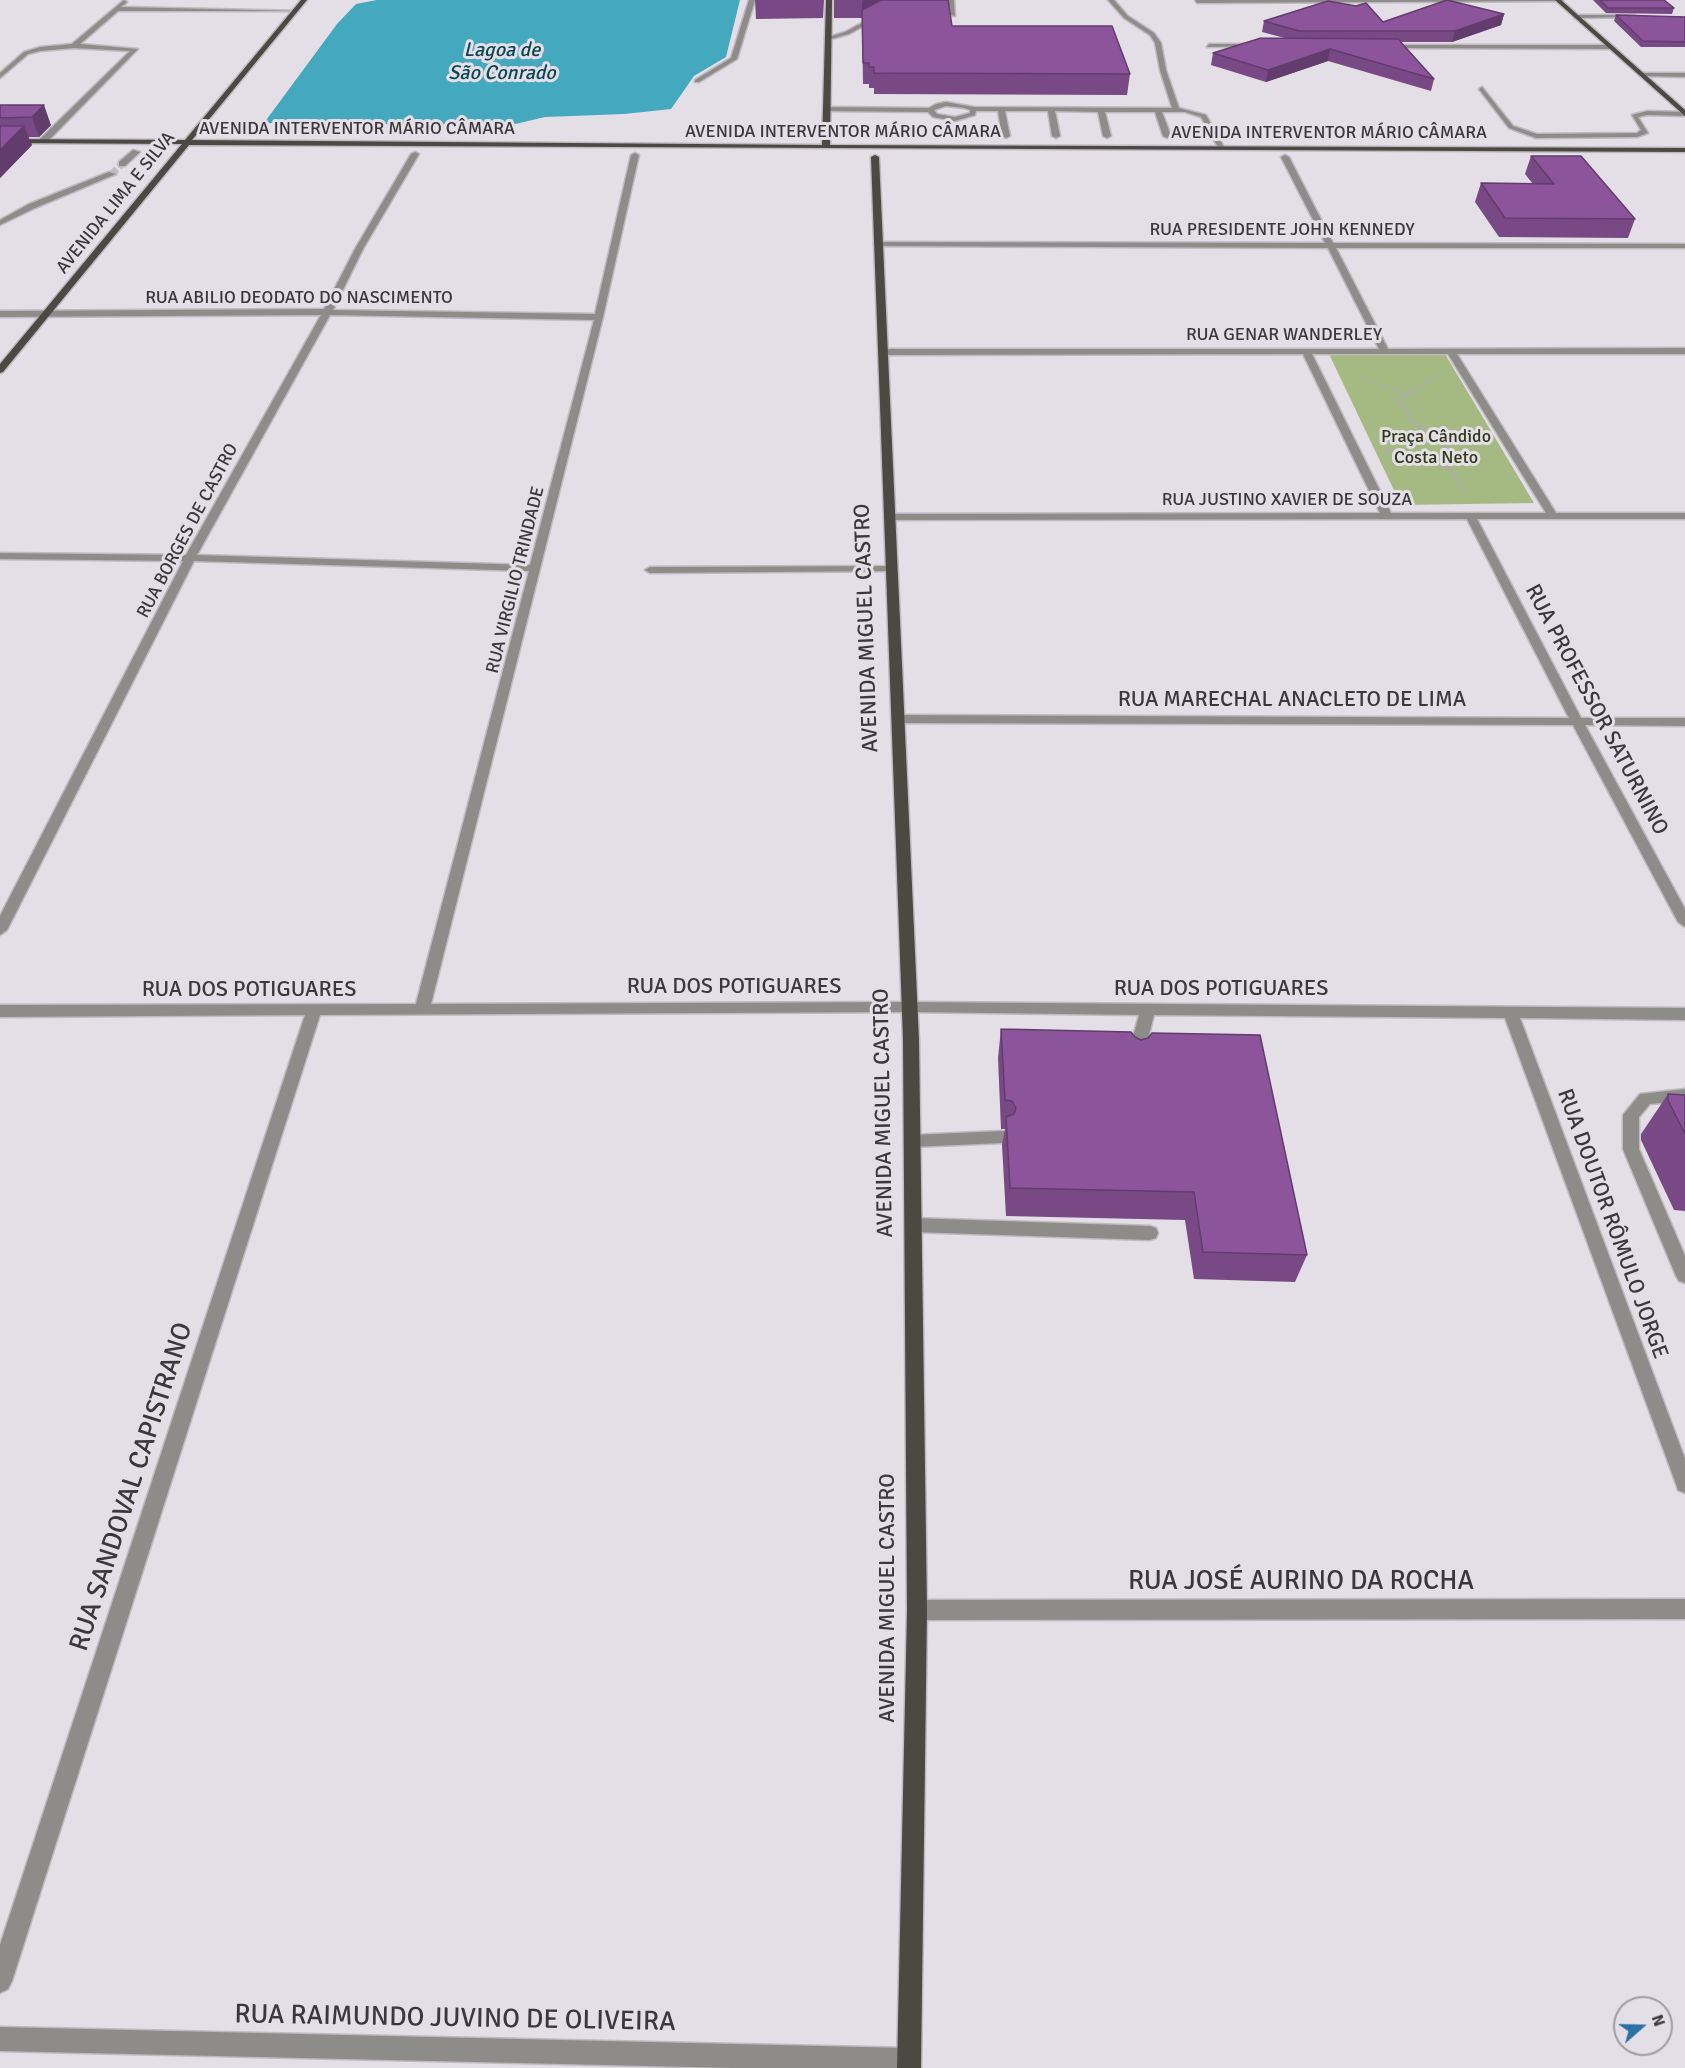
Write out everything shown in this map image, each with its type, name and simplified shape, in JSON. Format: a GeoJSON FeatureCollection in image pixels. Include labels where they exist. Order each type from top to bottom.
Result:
{"type":"FeatureCollection","features":[{"type":"Feature","properties":{"kind":"main road","name":"AVENIDA LIMA E SILVA"},"geometry":{"type":"LineString","coordinates":[[0,370],[304,0]]}},
{"type":"Feature","properties":{"kind":"main road"},"geometry":{"type":"LineString","coordinates":[[829,0],[826,147],[829,152],[839,157]]}},
{"type":"Feature","properties":{"kind":"main road"},"geometry":{"type":"LineString","coordinates":[[1559,1],[1685,114]]}},
{"type":"Feature","properties":{"kind":"main road","name":"AVENIDA INTERVENTOR MÁRIO CÂMARA"},"geometry":{"type":"LineString","coordinates":[[0,141],[1685,150]]}},
{"type":"Feature","properties":{"kind":"main road"},"geometry":{"type":"LineString","coordinates":[[850,147],[869,150],[874,153],[875,157]]}},
{"type":"Feature","properties":{"kind":"main road"},"geometry":{"type":"LineString","coordinates":[[124,152],[146,152]]}},
{"type":"Feature","properties":{"kind":"main road","name":"AVENIDA INTERVENTOR MÁRIO CÂMARA"},"geometry":{"type":"LineString","coordinates":[[167,152],[189,152]]}},
{"type":"Feature","properties":{"kind":"main road","name":"AVENIDA INTERVENTOR MÁRIO CÂMARA"},"geometry":{"type":"LineString","coordinates":[[403,154],[421,154]]}},
{"type":"Feature","properties":{"kind":"main road","name":"AVENIDA INTERVENTOR MÁRIO CÂMARA"},"geometry":{"type":"LineString","coordinates":[[863,157],[886,157]]}},
{"type":"Feature","properties":{"kind":"main road","name":"AVENIDA MIGUEL CASTRO"},"geometry":{"type":"LineString","coordinates":[[875,157],[910,1007],[917,1610],[908,2064]]}},
{"type":"Feature","properties":{"kind":"main road","name":"AVENIDA INTERVENTOR MÁRIO CÂMARA"},"geometry":{"type":"LineString","coordinates":[[1062,157],[1685,159]]}},
{"type":"Feature","properties":{"kind":"street"},"geometry":{"type":"LineString","coordinates":[[74,46],[126,0]]}},
{"type":"Feature","properties":{"kind":"street"},"geometry":{"type":"LineString","coordinates":[[697,81],[734,59],[752,0]]}},
{"type":"Feature","properties":{"kind":"street"},"geometry":{"type":"LineString","coordinates":[[951,0],[953,15]]}},
{"type":"Feature","properties":{"kind":"street"},"geometry":{"type":"LineString","coordinates":[[1111,0],[1126,17],[1152,34],[1158,43],[1163,70],[1176,110]]}},
{"type":"Feature","properties":{"kind":"street"},"geometry":{"type":"LineString","coordinates":[[1197,1],[1559,1]]}},
{"type":"Feature","properties":{"kind":"street"},"geometry":{"type":"LineString","coordinates":[[116,9],[295,11]]}},
{"type":"Feature","properties":{"kind":"street"},"geometry":{"type":"LineString","coordinates":[[828,38],[853,30],[881,15]]}},
{"type":"Feature","properties":{"kind":"street"},"geometry":{"type":"LineString","coordinates":[[1576,17],[1641,17]]}},
{"type":"Feature","properties":{"kind":"street"},"geometry":{"type":"LineString","coordinates":[[0,76],[26,54],[40,49],[74,46],[135,48],[135,52],[43,141]]}},
{"type":"Feature","properties":{"kind":"street"},"geometry":{"type":"LineString","coordinates":[[1209,46],[1268,46]]}},
{"type":"Feature","properties":{"kind":"street"},"geometry":{"type":"LineString","coordinates":[[1375,46],[1611,47]]}},
{"type":"Feature","properties":{"kind":"street"},"geometry":{"type":"LineString","coordinates":[[1642,75],[1685,75]]}},
{"type":"Feature","properties":{"kind":"street"},"geometry":{"type":"LineString","coordinates":[[1482,89],[1512,127],[1536,136],[1637,135],[1644,133],[1644,130],[1634,116],[1647,113],[1685,114]]}},
{"type":"Feature","properties":{"kind":"street"},"geometry":{"type":"LineString","coordinates":[[827,109],[930,110],[938,105],[946,104],[973,109],[1001,110],[1197,112],[1204,116],[1222,147]]}},
{"type":"Feature","properties":{"kind":"street"},"geometry":{"type":"LineString","coordinates":[[930,110],[935,116],[955,119],[973,114],[973,109]]}},
{"type":"Feature","properties":{"kind":"street"},"geometry":{"type":"LineString","coordinates":[[1001,110],[1006,136]]}},
{"type":"Feature","properties":{"kind":"street"},"geometry":{"type":"LineString","coordinates":[[1051,110],[1056,136]]}},
{"type":"Feature","properties":{"kind":"street"},"geometry":{"type":"LineString","coordinates":[[1101,110],[1107,136]]}},
{"type":"Feature","properties":{"kind":"street"},"geometry":{"type":"LineString","coordinates":[[1158,110],[1167,136]]}},
{"type":"Feature","properties":{"kind":"street"},"geometry":{"type":"LineString","coordinates":[[122,164],[136,152]]}},
{"type":"Feature","properties":{"kind":"street","name":"RUA BORGES DE CASTRO"},"geometry":{"type":"LineString","coordinates":[[0,930],[190,558],[327,312],[359,249],[421,154]]}},
{"type":"Feature","properties":{"kind":"street","name":"RUA VIRGILIO TRINDADE"},"geometry":{"type":"LineString","coordinates":[[422,1010],[599,317],[635,155]]}},
{"type":"Feature","properties":{"kind":"street"},"geometry":{"type":"LineString","coordinates":[[1285,157],[1385,351]]}},
{"type":"Feature","properties":{"kind":"street"},"geometry":{"type":"LineString","coordinates":[[0,223],[32,206],[112,174]]}},
{"type":"Feature","properties":{"kind":"street","name":"RUA PRESIDENTE JOHN KENNEDY"},"geometry":{"type":"LineString","coordinates":[[878,244],[1685,246]]}},
{"type":"Feature","properties":{"kind":"street","name":"RUA ABILIO DEODATO DO NASCIMENTO"},"geometry":{"type":"LineString","coordinates":[[0,314],[327,312],[599,317]]}},
{"type":"Feature","properties":{"kind":"street"},"geometry":{"type":"LineString","coordinates":[[1306,351],[1387,516]]}},
{"type":"Feature","properties":{"kind":"street"},"geometry":{"type":"LineString","coordinates":[[1451,351],[1553,516]]}},
{"type":"Feature","properties":{"kind":"street","name":"RUA GENAR WANDERLEY"},"geometry":{"type":"LineString","coordinates":[[883,352],[1685,351]]}},
{"type":"Feature","properties":{"kind":"street","name":"RUA PROFESSOR SATURNINO"},"geometry":{"type":"LineString","coordinates":[[1470,516],[1577,722],[1685,922]]}},
{"type":"Feature","properties":{"kind":"street","name":"RUA JUSTINO XAVIER DE SOUZA"},"geometry":{"type":"LineString","coordinates":[[890,517],[1685,516]]}},
{"type":"Feature","properties":{"kind":"street"},"geometry":{"type":"LineString","coordinates":[[0,556],[190,558],[536,568]]}},
{"type":"Feature","properties":{"kind":"street"},"geometry":{"type":"LineString","coordinates":[[650,570],[892,569]]}},
{"type":"Feature","properties":{"kind":"street","name":"RUA MARECHAL ANACLETO DE LIMA"},"geometry":{"type":"LineString","coordinates":[[898,719],[1685,722]]}},
{"type":"Feature","properties":{"kind":"street","name":"RUA DOS POTIGUARES"},"geometry":{"type":"LineString","coordinates":[[0,1011],[910,1007],[1685,1014]]}},
{"type":"Feature","properties":{"kind":"street"},"geometry":{"type":"LineString","coordinates":[[1135,1061],[1148,1009]]}},
{"type":"Feature","properties":{"kind":"street","name":"RUA SANDOVAL CAPISTRANO"},"geometry":{"type":"LineString","coordinates":[[0,1981],[315,1011]]}},
{"type":"Feature","properties":{"kind":"street","name":"RUA DOUTOR RÔMULO JORGE"},"geometry":{"type":"LineString","coordinates":[[1510,1012],[1685,1484]]}},
{"type":"Feature","properties":{"kind":"street"},"geometry":{"type":"LineString","coordinates":[[1685,1095],[1646,1098],[1630,1114],[1631,1149],[1685,1276]]}},
{"type":"Feature","properties":{"kind":"street"},"geometry":{"type":"LineString","coordinates":[[912,1141],[1002,1137]]}},
{"type":"Feature","properties":{"kind":"street"},"geometry":{"type":"LineString","coordinates":[[913,1225],[1150,1233]]}},
{"type":"Feature","properties":{"kind":"street","name":"RUA JOSÉ AURINO DA ROCHA"},"geometry":{"type":"LineString","coordinates":[[917,1610],[1685,1609]]}},
{"type":"Feature","properties":{"kind":"street","name":"RUA RAIMUNDO JUVINO DE OLIVEIRA"},"geometry":{"type":"LineString","coordinates":[[0,2039],[908,2064]]}},
{"type":"Feature","properties":{"kind":"path"},"geometry":{"type":"LineString","coordinates":[[1443,372],[1399,400],[1414,424],[1456,440]]}},
{"type":"Feature","properties":{"kind":"path"},"geometry":{"type":"LineString","coordinates":[[1357,376],[1409,394]]}},
{"type":"Feature","properties":{"kind":"path"},"geometry":{"type":"LineString","coordinates":[[1433,463],[1472,422]]}},
{"type":"Feature","properties":{"kind":"path"},"geometry":{"type":"LineString","coordinates":[[1383,448],[1450,468],[1464,495]]}},
{"type":"Feature","properties":{"kind":"green space","name":"Praça Cândido Costa Neto"},"geometry":{"type":"Polygon","coordinates":[[[1329,354],[1445,354],[1534,503],[1401,505],[1329,354]]]}},
{"type":"Feature","properties":{"kind":"water","name":"Lagoa de São Conrado"},"geometry":{"type":"Polygon","coordinates":[[[377,0],[740,0],[726,57],[694,76],[671,109],[624,114],[545,117],[511,125],[264,123],[337,24],[356,4],[377,0]]]}},
{"type":"Feature","properties":{"kind":"building"},"geometry":{"type":"Polygon","coordinates":[[[881,0],[948,0],[952,26],[1112,26],[1130,74],[874,73],[874,67],[869,67],[869,63],[863,63],[862,10],[881,0]]]}},
{"type":"Feature","properties":{"kind":"building"},"geometry":{"type":"Polygon","coordinates":[[[1447,0],[1504,14],[1455,31],[1299,31],[1264,21],[1328,1],[1356,6],[1366,3],[1383,22],[1447,0]]]}},
{"type":"Feature","properties":{"kind":"building"},"geometry":{"type":"Polygon","coordinates":[[[1600,0],[1664,0],[1674,8],[1608,8],[1600,0]]]}},
{"type":"Feature","properties":{"kind":"building"},"geometry":{"type":"Polygon","coordinates":[[[1616,15],[1685,17],[1685,42],[1643,41],[1616,15]]]}},
{"type":"Feature","properties":{"kind":"building"},"geometry":{"type":"Polygon","coordinates":[[[1261,38],[1398,39],[1434,79],[1330,49],[1268,70],[1213,53],[1261,38]]]}},
{"type":"Feature","properties":{"kind":"building"},"geometry":{"type":"Polygon","coordinates":[[[0,105],[44,105],[32,117],[0,118],[0,105]]]}},
{"type":"Feature","properties":{"kind":"building"},"geometry":{"type":"Polygon","coordinates":[[[0,126],[24,126],[0,150],[0,126]]]}},
{"type":"Feature","properties":{"kind":"building"},"geometry":{"type":"Polygon","coordinates":[[[1531,156],[1581,156],[1635,219],[1505,218],[1481,183],[1554,184],[1531,156]]]}},
{"type":"Feature","properties":{"kind":"building"},"geometry":{"type":"Polygon","coordinates":[[[1001,1029],[1131,1032],[1141,1040],[1148,1038],[1152,1033],[1260,1035],[1307,1255],[1203,1252],[1194,1192],[1010,1188],[1006,1117],[1014,1114],[1016,1108],[1012,1101],[1005,1100],[1001,1029]]]}},
{"type":"Feature","properties":{"kind":"building"},"geometry":{"type":"Polygon","coordinates":[[[1668,1094],[1685,1095],[1685,1134],[1668,1100],[1668,1094]]]}},
{"type":"Feature","properties":{"kind":"tunnel"},"geometry":{"type":"LineString","coordinates":[[112,174],[122,164]]}}]}
